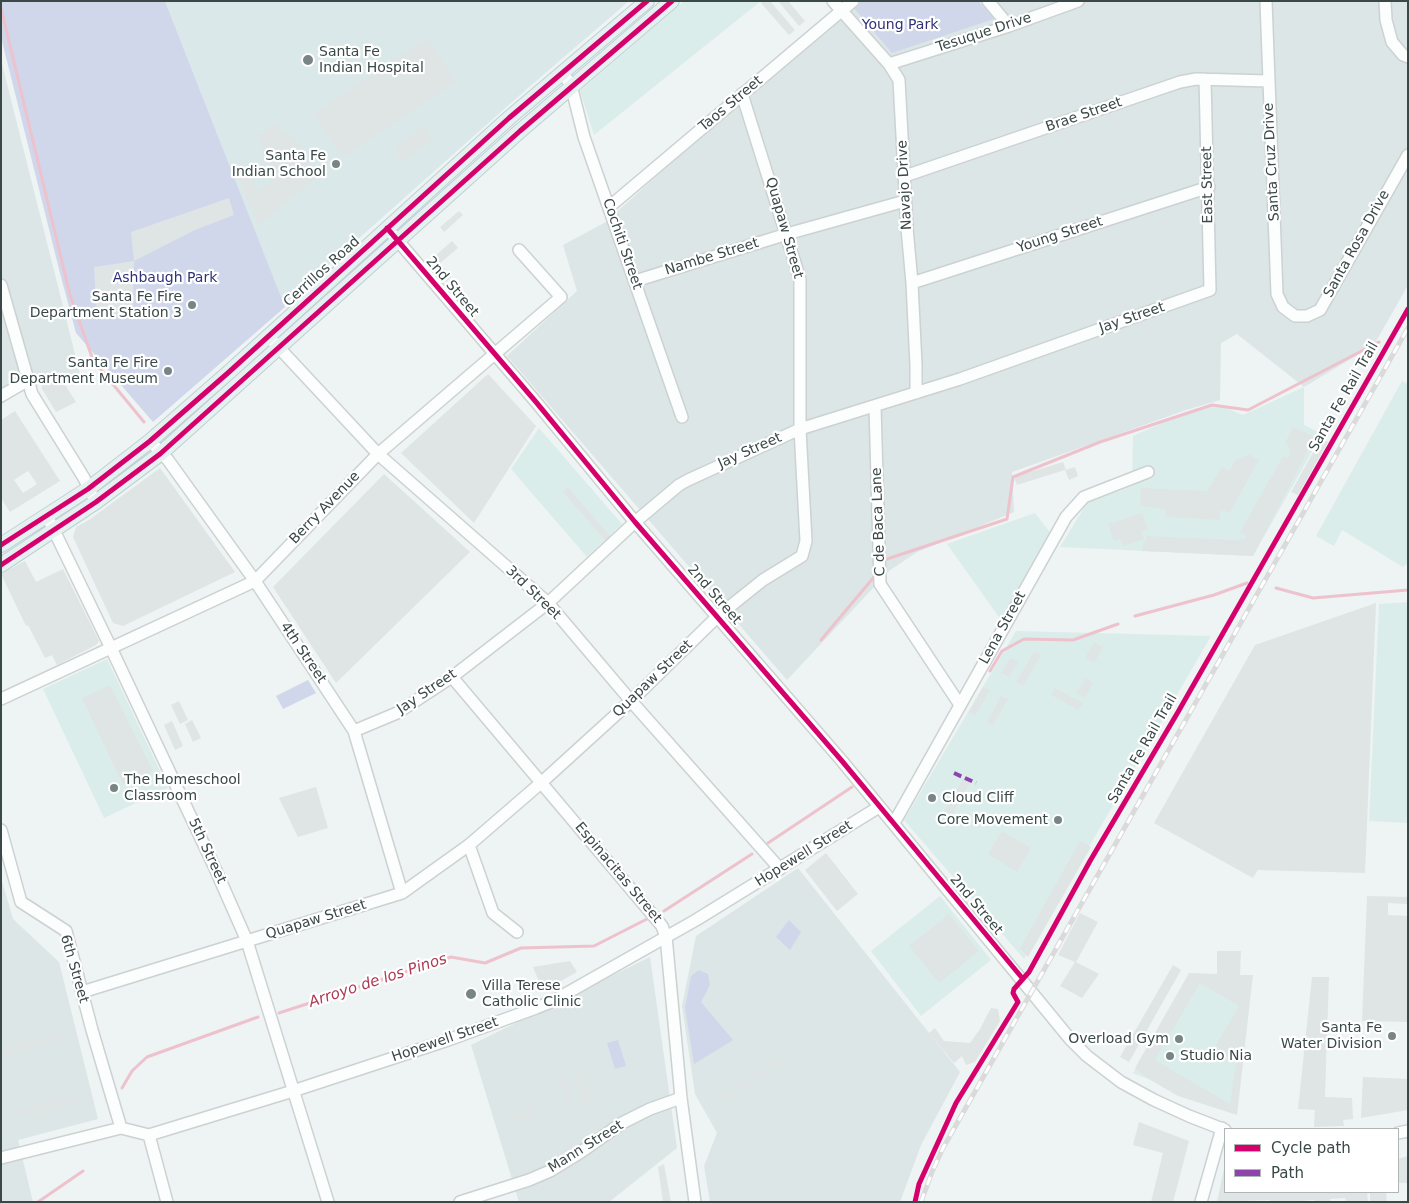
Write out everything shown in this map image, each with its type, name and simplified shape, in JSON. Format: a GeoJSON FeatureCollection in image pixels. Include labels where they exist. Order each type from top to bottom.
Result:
{"type":"FeatureCollection","features":[{"type":"Feature","properties":{"kind":"main road","name":"Cerrillos Road"},"geometry":{"type":"LineString","coordinates":[[1,545],[88,489],[150,441],[562,72],[647,1]]}},
{"type":"Feature","properties":{"kind":"main road","name":"Cerrillos Road"},"geometry":{"type":"LineString","coordinates":[[1,565],[96,502],[160,454],[571,85],[672,1]]}},
{"type":"Feature","properties":{"kind":"street","name":"Navajo Drive"},"geometry":{"type":"LineString","coordinates":[[833,1],[889,64],[898,80],[912,283],[916,393]]}},
{"type":"Feature","properties":{"kind":"street","name":"Taos Street"},"geometry":{"type":"LineString","coordinates":[[609,207],[853,1]]}},
{"type":"Feature","properties":{"kind":"street"},"geometry":{"type":"LineString","coordinates":[[988,1],[1009,26]]}},
{"type":"Feature","properties":{"kind":"street","name":"Tesuque Drive"},"geometry":{"type":"LineString","coordinates":[[889,64],[1009,26],[1078,1]]}},
{"type":"Feature","properties":{"kind":"street","name":"Santa Cruz Drive"},"geometry":{"type":"LineString","coordinates":[[1266,1],[1277,294],[1282,307],[1295,316]]}},
{"type":"Feature","properties":{"kind":"street"},"geometry":{"type":"LineString","coordinates":[[1385,1],[1386,20],[1392,42],[1403,55],[1408,57]]}},
{"type":"Feature","properties":{"kind":"street","name":"Cochiti Street"},"geometry":{"type":"LineString","coordinates":[[562,72],[571,85],[584,137],[682,417]]}},
{"type":"Feature","properties":{"kind":"street","name":"Brae Street"},"geometry":{"type":"LineString","coordinates":[[905,176],[1180,82],[1196,79],[1268,81]]}},
{"type":"Feature","properties":{"kind":"street","name":"East Street"},"geometry":{"type":"LineString","coordinates":[[1205,79],[1210,290]]}},
{"type":"Feature","properties":{"kind":"street","name":"Quapaw Street"},"geometry":{"type":"LineString","coordinates":[[82,992],[402,893],[469,845],[542,782],[631,701],[718,616],[763,580],[802,556],[806,541],[800,429],[800,279],[788,234],[742,94]]}},
{"type":"Feature","properties":{"kind":"street","name":"Santa Rosa Drive"},"geometry":{"type":"LineString","coordinates":[[1295,316],[1307,316],[1320,310],[1408,155]]}},
{"type":"Feature","properties":{"kind":"street","name":"Young Street"},"geometry":{"type":"LineString","coordinates":[[912,283],[1209,187]]}},
{"type":"Feature","properties":{"kind":"street","name":"Nambe Street"},"geometry":{"type":"LineString","coordinates":[[635,281],[788,234],[905,201]]}},
{"type":"Feature","properties":{"kind":"street","name":"2nd Street"},"geometry":{"type":"LineString","coordinates":[[387,228],[635,522],[718,616],[894,823],[1070,1039],[1087,1056],[1121,1082],[1189,1116],[1224,1129]]}},
{"type":"Feature","properties":{"kind":"street","name":"Berry Avenue"},"geometry":{"type":"LineString","coordinates":[[1,699],[254,580],[378,454],[561,297],[519,250]]}},
{"type":"Feature","properties":{"kind":"street"},"geometry":{"type":"LineString","coordinates":[[1,285],[32,394],[84,478],[96,502]]}},
{"type":"Feature","properties":{"kind":"street","name":"Jay Street"},"geometry":{"type":"LineString","coordinates":[[354,731],[397,713],[452,676],[548,603],[635,522],[679,485],[688,480],[800,429],[916,393],[1210,290]]}},
{"type":"Feature","properties":{"kind":"street","name":"3rd Street"},"geometry":{"type":"LineString","coordinates":[[268,336],[378,454],[548,603],[631,701],[780,869]]}},
{"type":"Feature","properties":{"kind":"street"},"geometry":{"type":"LineString","coordinates":[[1,396],[27,381]]}},
{"type":"Feature","properties":{"kind":"street","name":"C de Baca Lane"},"geometry":{"type":"LineString","coordinates":[[875,406],[880,584],[960,705]]}},
{"type":"Feature","properties":{"kind":"street","name":"4th Street"},"geometry":{"type":"LineString","coordinates":[[150,441],[160,454],[168,460],[254,580],[354,731],[402,893]]}},
{"type":"Feature","properties":{"kind":"street","name":"Lena Street"},"geometry":{"type":"LineString","coordinates":[[894,823],[1066,518],[1084,497],[1148,472]]}},
{"type":"Feature","properties":{"kind":"street","name":"5th Street"},"geometry":{"type":"LineString","coordinates":[[47,516],[214,866],[247,942],[328,1202]]}},
{"type":"Feature","properties":{"kind":"street","name":"Espinacitas Street"},"geometry":{"type":"LineString","coordinates":[[452,676],[662,926],[666,937],[681,1098],[695,1202]]}},
{"type":"Feature","properties":{"kind":"street","name":"Hopewell Street"},"geometry":{"type":"LineString","coordinates":[[149,1135],[293,1091],[448,1040],[553,1001],[666,937],[879,807]]}},
{"type":"Feature","properties":{"kind":"street","name":"6th Street"},"geometry":{"type":"LineString","coordinates":[[1,830],[21,902],[66,931],[121,1128]]}},
{"type":"Feature","properties":{"kind":"street"},"geometry":{"type":"LineString","coordinates":[[469,845],[493,913],[517,932]]}},
{"type":"Feature","properties":{"kind":"street","name":"Mann Street"},"geometry":{"type":"LineString","coordinates":[[460,1202],[529,1180],[576,1156],[622,1123],[650,1109],[681,1098]]}},
{"type":"Feature","properties":{"kind":"street"},"geometry":{"type":"LineString","coordinates":[[1,1158],[121,1128],[149,1135],[166,1202]]}},
{"type":"Feature","properties":{"kind":"street"},"geometry":{"type":"LineString","coordinates":[[1201,1202],[1224,1129]]}},
{"type":"Feature","properties":{"kind":"shaded area","name":"Santa Fe Indian School"},"geometry":{"type":"Polygon","coordinates":[[[165,1],[629,1],[521,94],[284,305],[165,1]]]}},
{"type":"Feature","properties":{"kind":"shaded area"},"geometry":{"type":"Polygon","coordinates":[[[684,1],[761,1],[594,135],[580,91],[684,1]]]}},
{"type":"Feature","properties":{"kind":"shaded area"},"geometry":{"type":"Polygon","coordinates":[[[763,1],[770,1],[795,30],[789,35],[761,3],[763,1]]]}},
{"type":"Feature","properties":{"kind":"shaded area"},"geometry":{"type":"Polygon","coordinates":[[[778,1],[788,1],[805,21],[799,26],[778,1]]]}},
{"type":"Feature","properties":{"kind":"shaded area"},"geometry":{"type":"Polygon","coordinates":[[[848,1],[1408,1],[1408,285],[1374,345],[1304,387],[1237,334],[1221,343],[1220,400],[1186,410],[1012,472],[1014,512],[917,552],[889,571],[787,680],[507,356],[577,291],[563,245],[606,222],[848,1]]]}},
{"type":"Feature","properties":{"kind":"shaded area"},"geometry":{"type":"Polygon","coordinates":[[[427,38],[456,82],[343,157],[314,114],[427,38]]]}},
{"type":"Feature","properties":{"kind":"shaded area"},"geometry":{"type":"Polygon","coordinates":[[[1,60],[80,374],[36,385],[19,392],[1,405],[1,60]]]}},
{"type":"Feature","properties":{"kind":"shaded area"},"geometry":{"type":"Polygon","coordinates":[[[276,123],[283,134],[289,132],[304,152],[316,177],[259,225],[238,177],[250,173],[258,192],[274,178],[258,136],[276,123]]]}},
{"type":"Feature","properties":{"kind":"shaded area"},"geometry":{"type":"Polygon","coordinates":[[[424,126],[433,140],[403,161],[393,148],[424,126]]]}},
{"type":"Feature","properties":{"kind":"shaded area"},"geometry":{"type":"Polygon","coordinates":[[[229,198],[234,215],[195,230],[134,261],[131,232],[229,198]]]}},
{"type":"Feature","properties":{"kind":"shaded area"},"geometry":{"type":"Polygon","coordinates":[[[459,211],[463,215],[444,232],[440,227],[459,211]]]}},
{"type":"Feature","properties":{"kind":"shaded area"},"geometry":{"type":"Polygon","coordinates":[[[452,241],[458,248],[440,263],[451,277],[446,282],[433,266],[439,261],[435,256],[452,241]]]}},
{"type":"Feature","properties":{"kind":"shaded area"},"geometry":{"type":"Polygon","coordinates":[[[134,261],[133,313],[97,317],[94,267],[134,261]]]}},
{"type":"Feature","properties":{"kind":"shaded area"},"geometry":{"type":"Polygon","coordinates":[[[488,374],[536,426],[474,523],[401,453],[488,374]]]}},
{"type":"Feature","properties":{"kind":"shaded area"},"geometry":{"type":"Polygon","coordinates":[[[62,380],[76,402],[56,412],[42,389],[42,385],[62,380]]]}},
{"type":"Feature","properties":{"kind":"shaded area"},"geometry":{"type":"Polygon","coordinates":[[[1402,381],[1408,384],[1408,563],[1403,567],[1342,530],[1334,546],[1316,536],[1402,381]]]}},
{"type":"Feature","properties":{"kind":"shaded area"},"geometry":{"type":"Polygon","coordinates":[[[1304,387],[1304,425],[1322,434],[1253,556],[1060,547],[1087,503],[1132,486],[1133,436],[1175,417],[1219,405],[1243,415],[1304,387]]]}},
{"type":"Feature","properties":{"kind":"shaded area"},"geometry":{"type":"Polygon","coordinates":[[[15,411],[60,481],[10,512],[1,498],[1,420],[15,411]],[[28,471],[14,480],[23,493],[37,484],[28,471]]]}},
{"type":"Feature","properties":{"kind":"shaded area"},"geometry":{"type":"Polygon","coordinates":[[[1293,427],[1315,437],[1253,556],[1141,551],[1147,536],[1245,539],[1246,535],[1240,532],[1283,456],[1289,458],[1290,450],[1285,443],[1293,427]]]}},
{"type":"Feature","properties":{"kind":"shaded area"},"geometry":{"type":"Polygon","coordinates":[[[539,428],[622,524],[587,557],[511,469],[539,428]]]}},
{"type":"Feature","properties":{"kind":"shaded area"},"geometry":{"type":"Polygon","coordinates":[[[1321,438],[1328,442],[1298,495],[1291,492],[1321,438]]]}},
{"type":"Feature","properties":{"kind":"shaded area"},"geometry":{"type":"Polygon","coordinates":[[[1249,454],[1259,460],[1230,512],[1220,511],[1220,520],[1166,517],[1165,509],[1140,506],[1141,488],[1207,491],[1222,467],[1229,471],[1235,461],[1249,454]]]}},
{"type":"Feature","properties":{"kind":"shaded area"},"geometry":{"type":"Polygon","coordinates":[[[1063,462],[1066,470],[1075,467],[1078,476],[1069,480],[1065,470],[1017,485],[1014,477],[1063,462]]]}},
{"type":"Feature","properties":{"kind":"shaded area"},"geometry":{"type":"Polygon","coordinates":[[[160,468],[235,572],[123,626],[113,623],[73,537],[76,527],[89,520],[160,468]]]}},
{"type":"Feature","properties":{"kind":"shaded area"},"geometry":{"type":"Polygon","coordinates":[[[384,474],[470,552],[336,683],[273,587],[384,474]]]}},
{"type":"Feature","properties":{"kind":"shaded area"},"geometry":{"type":"Polygon","coordinates":[[[568,487],[610,536],[605,540],[563,492],[568,487]]]}},
{"type":"Feature","properties":{"kind":"shaded area"},"geometry":{"type":"Polygon","coordinates":[[[1035,513],[1052,535],[1001,620],[947,544],[1035,513]]]}},
{"type":"Feature","properties":{"kind":"shaded area"},"geometry":{"type":"Polygon","coordinates":[[[1142,513],[1148,530],[1141,532],[1144,539],[1123,546],[1120,539],[1114,541],[1108,524],[1142,513]]]}},
{"type":"Feature","properties":{"kind":"shaded area"},"geometry":{"type":"Polygon","coordinates":[[[25,561],[36,582],[63,569],[99,641],[96,645],[57,665],[52,655],[45,658],[28,625],[26,626],[1,574],[25,561]]]}},
{"type":"Feature","properties":{"kind":"shaded area"},"geometry":{"type":"Polygon","coordinates":[[[1408,602],[1408,823],[1369,821],[1379,604],[1408,602]]]}},
{"type":"Feature","properties":{"kind":"shaded area"},"geometry":{"type":"Polygon","coordinates":[[[1376,603],[1365,873],[1258,870],[1253,878],[1154,823],[1255,645],[1376,603]]]}},
{"type":"Feature","properties":{"kind":"shaded area"},"geometry":{"type":"Polygon","coordinates":[[[1016,631],[1211,636],[1024,959],[904,820],[1016,631]]]}},
{"type":"Feature","properties":{"kind":"shaded area"},"geometry":{"type":"Polygon","coordinates":[[[1094,642],[1103,647],[1094,663],[1085,658],[1094,642]]]}},
{"type":"Feature","properties":{"kind":"shaded area"},"geometry":{"type":"Polygon","coordinates":[[[1034,652],[1041,655],[1023,686],[1016,682],[1034,652]]]}},
{"type":"Feature","properties":{"kind":"shaded area"},"geometry":{"type":"Polygon","coordinates":[[[1010,658],[1018,662],[1009,677],[1001,673],[1010,658]]]}},
{"type":"Feature","properties":{"kind":"shaded area"},"geometry":{"type":"Polygon","coordinates":[[[107,659],[168,788],[104,818],[43,689],[107,659]]]}},
{"type":"Feature","properties":{"kind":"shaded area"},"geometry":{"type":"Polygon","coordinates":[[[1085,678],[1093,683],[1085,698],[1076,693],[1085,678]]]}},
{"type":"Feature","properties":{"kind":"shaded area"},"geometry":{"type":"Polygon","coordinates":[[[110,685],[153,771],[123,785],[82,698],[110,685]]]}},
{"type":"Feature","properties":{"kind":"shaded area"},"geometry":{"type":"Polygon","coordinates":[[[983,687],[990,690],[975,716],[969,712],[983,687]]]}},
{"type":"Feature","properties":{"kind":"shaded area"},"geometry":{"type":"Polygon","coordinates":[[[1055,688],[1083,703],[1078,710],[1051,695],[1055,688]]]}},
{"type":"Feature","properties":{"kind":"shaded area"},"geometry":{"type":"Polygon","coordinates":[[[1001,696],[1008,699],[993,725],[987,722],[1001,696]]]}},
{"type":"Feature","properties":{"kind":"shaded area"},"geometry":{"type":"Polygon","coordinates":[[[179,701],[188,720],[180,724],[171,705],[179,701]]]}},
{"type":"Feature","properties":{"kind":"shaded area"},"geometry":{"type":"Polygon","coordinates":[[[192,720],[201,738],[193,742],[185,724],[192,720]]]}},
{"type":"Feature","properties":{"kind":"shaded area"},"geometry":{"type":"Polygon","coordinates":[[[172,721],[183,746],[175,750],[164,725],[172,721]]]}},
{"type":"Feature","properties":{"kind":"shaded area"},"geometry":{"type":"Polygon","coordinates":[[[963,779],[970,783],[950,818],[943,814],[963,779]]]}},
{"type":"Feature","properties":{"kind":"shaded area"},"geometry":{"type":"Polygon","coordinates":[[[316,787],[328,828],[298,837],[279,798],[316,787]]]}},
{"type":"Feature","properties":{"kind":"shaded area"},"geometry":{"type":"Polygon","coordinates":[[[1002,831],[1031,848],[1017,872],[988,854],[1002,831]]]}},
{"type":"Feature","properties":{"kind":"shaded area"},"geometry":{"type":"Polygon","coordinates":[[[1080,841],[1091,847],[1028,957],[1020,948],[1080,841]]]}},
{"type":"Feature","properties":{"kind":"shaded area"},"geometry":{"type":"Polygon","coordinates":[[[826,853],[858,894],[837,911],[805,870],[826,853]]]}},
{"type":"Feature","properties":{"kind":"shaded area"},"geometry":{"type":"Polygon","coordinates":[[[798,868],[960,1072],[921,1145],[900,1202],[710,1202],[704,1166],[717,1133],[695,1094],[682,1006],[696,936],[798,868]]]}},
{"type":"Feature","properties":{"kind":"shaded area"},"geometry":{"type":"Polygon","coordinates":[[[1,878],[13,919],[59,962],[98,1119],[18,1140],[33,1202],[1,1202],[1,878]]]}},
{"type":"Feature","properties":{"kind":"shaded area"},"geometry":{"type":"Polygon","coordinates":[[[940,896],[991,960],[921,1016],[871,951],[940,896]]]}},
{"type":"Feature","properties":{"kind":"shaded area"},"geometry":{"type":"Polygon","coordinates":[[[1367,896],[1408,897],[1408,904],[1388,903],[1388,915],[1408,916],[1408,1022],[1362,1021],[1367,896]]]}},
{"type":"Feature","properties":{"kind":"shaded area"},"geometry":{"type":"Polygon","coordinates":[[[1080,913],[1098,922],[1076,962],[1099,974],[1082,998],[1060,986],[1075,962],[1058,955],[1080,913]]]}},
{"type":"Feature","properties":{"kind":"shaded area"},"geometry":{"type":"Polygon","coordinates":[[[949,914],[979,951],[939,983],[909,946],[949,914]]]}},
{"type":"Feature","properties":{"kind":"shaded area"},"geometry":{"type":"Polygon","coordinates":[[[1217,951],[1241,951],[1240,975],[1253,975],[1237,1115],[1178,1096],[1147,1078],[1135,1068],[1189,973],[1217,974],[1217,951]],[[1200,983],[1155,1060],[1230,1104],[1236,1062],[1213,1050],[1239,1006],[1200,983]]]}},
{"type":"Feature","properties":{"kind":"shaded area"},"geometry":{"type":"Polygon","coordinates":[[[650,957],[677,1148],[609,1202],[519,1202],[471,1045],[650,957]]]}},
{"type":"Feature","properties":{"kind":"shaded area"},"geometry":{"type":"Polygon","coordinates":[[[570,961],[577,972],[543,991],[533,967],[570,961]]]}},
{"type":"Feature","properties":{"kind":"shaded area"},"geometry":{"type":"Polygon","coordinates":[[[1173,965],[1181,970],[1129,1062],[1120,1057],[1173,965]]]}},
{"type":"Feature","properties":{"kind":"shaded area"},"geometry":{"type":"Polygon","coordinates":[[[1190,976],[1252,978],[1235,1113],[1133,1073],[1190,976]]]}},
{"type":"Feature","properties":{"kind":"shaded area"},"geometry":{"type":"Polygon","coordinates":[[[1312,977],[1329,977],[1325,1097],[1352,1098],[1353,1119],[1343,1120],[1344,1126],[1314,1127],[1315,1110],[1298,1109],[1312,977]]]}},
{"type":"Feature","properties":{"kind":"shaded area"},"geometry":{"type":"Polygon","coordinates":[[[991,1008],[998,1009],[1000,1021],[975,1062],[966,1065],[962,1056],[954,1063],[929,1033],[935,1028],[944,1041],[970,1043],[991,1008]]]}},
{"type":"Feature","properties":{"kind":"shaded area"},"geometry":{"type":"Polygon","coordinates":[[[57,1033],[59,1041],[4,1055],[2,1047],[57,1033]]]}},
{"type":"Feature","properties":{"kind":"shaded area"},"geometry":{"type":"Polygon","coordinates":[[[779,1057],[783,1063],[724,1102],[720,1096],[779,1057]]]}},
{"type":"Feature","properties":{"kind":"shaded area"},"geometry":{"type":"Polygon","coordinates":[[[582,1070],[593,1108],[586,1110],[575,1072],[582,1070]]]}},
{"type":"Feature","properties":{"kind":"shaded area"},"geometry":{"type":"Polygon","coordinates":[[[1363,1077],[1408,1079],[1408,1110],[1361,1118],[1363,1077]]]}},
{"type":"Feature","properties":{"kind":"shaded area"},"geometry":{"type":"Polygon","coordinates":[[[566,1078],[572,1098],[565,1101],[558,1080],[566,1078]]]}},
{"type":"Feature","properties":{"kind":"shaded area"},"geometry":{"type":"Polygon","coordinates":[[[72,1096],[74,1104],[20,1117],[18,1110],[72,1096]]]}},
{"type":"Feature","properties":{"kind":"shaded area"},"geometry":{"type":"Polygon","coordinates":[[[532,1109],[534,1116],[514,1122],[512,1114],[532,1109]]]}},
{"type":"Feature","properties":{"kind":"shaded area"},"geometry":{"type":"Polygon","coordinates":[[[1139,1122],[1189,1141],[1173,1202],[1151,1202],[1163,1153],[1133,1145],[1139,1122]]]}},
{"type":"Feature","properties":{"kind":"shaded area"},"geometry":{"type":"Polygon","coordinates":[[[1408,1156],[1408,1183],[1399,1183],[1399,1159],[1408,1156]]]}},
{"type":"Feature","properties":{"kind":"shaded area"},"geometry":{"type":"Polygon","coordinates":[[[664,1164],[671,1202],[663,1202],[658,1167],[664,1164]]]}},
{"type":"Feature","properties":{"kind":"shaded area"},"geometry":{"type":"Polygon","coordinates":[[[1224,1169],[1224,1193],[1367,1193],[1368,1202],[1346,1202],[1345,1198],[1330,1199],[1330,1202],[1315,1202],[1314,1200],[1271,1202],[1270,1200],[1217,1202],[1224,1169]]]}},
{"type":"Feature","properties":{"kind":"shaded area"},"geometry":{"type":"Polygon","coordinates":[[[1370,1193],[1386,1193],[1387,1202],[1370,1202],[1370,1193]]]}},
{"type":"Feature","properties":{"kind":"green space","name":"Ashbaugh Park"},"geometry":{"type":"Polygon","coordinates":[[[1,1],[165,1],[285,307],[153,422],[76,333],[1,37],[1,1]]]}},
{"type":"Feature","properties":{"kind":"green space","name":"Young Park"},"geometry":{"type":"Polygon","coordinates":[[[862,1],[978,1],[994,19],[892,53],[854,8],[862,1]]]}},
{"type":"Feature","properties":{"kind":"green space"},"geometry":{"type":"Polygon","coordinates":[[[308,680],[316,693],[283,709],[276,696],[308,680]]]}},
{"type":"Feature","properties":{"kind":"green space"},"geometry":{"type":"Polygon","coordinates":[[[789,920],[801,932],[790,950],[776,937],[789,920]]]}},
{"type":"Feature","properties":{"kind":"green space"},"geometry":{"type":"Polygon","coordinates":[[[699,970],[708,974],[710,985],[701,1002],[733,1040],[694,1064],[685,1008],[691,976],[699,970]]]}},
{"type":"Feature","properties":{"kind":"green space"},"geometry":{"type":"Polygon","coordinates":[[[618,1040],[626,1066],[615,1069],[607,1043],[618,1040]]]}},
{"type":"Feature","properties":{"kind":"waterway"},"geometry":{"type":"LineString","coordinates":[[1,8],[70,295],[93,360],[144,422]]}},
{"type":"Feature","properties":{"kind":"waterway"},"geometry":{"type":"LineString","coordinates":[[887,559],[1007,519],[1013,477],[1100,442],[1212,405],[1248,410],[1379,342]]}},
{"type":"Feature","properties":{"kind":"waterway"},"geometry":{"type":"LineString","coordinates":[[821,640],[874,577]]}},
{"type":"Feature","properties":{"kind":"waterway","name":"Arroyo de los Pinos"},"geometry":{"type":"LineString","coordinates":[[1135,616],[1214,595],[1247,583]]}},
{"type":"Feature","properties":{"kind":"waterway","name":"Arroyo de los Pinos"},"geometry":{"type":"LineString","coordinates":[[1276,588],[1313,598],[1408,590]]}},
{"type":"Feature","properties":{"kind":"waterway","name":"Arroyo de los Pinos"},"geometry":{"type":"LineString","coordinates":[[990,671],[1002,651],[1024,639],[1073,640],[1118,624]]}},
{"type":"Feature","properties":{"kind":"waterway","name":"Arroyo de los Pinos"},"geometry":{"type":"LineString","coordinates":[[768,843],[852,787]]}},
{"type":"Feature","properties":{"kind":"waterway","name":"Arroyo de los Pinos"},"geometry":{"type":"LineString","coordinates":[[664,911],[752,854]]}},
{"type":"Feature","properties":{"kind":"waterway","name":"Arroyo de los Pinos"},"geometry":{"type":"LineString","coordinates":[[279,1013],[451,957],[485,963],[521,948],[594,946],[647,919]]}},
{"type":"Feature","properties":{"kind":"waterway","name":"Arroyo de los Pinos"},"geometry":{"type":"LineString","coordinates":[[122,1088],[132,1071],[147,1057],[258,1017]]}},
{"type":"Feature","properties":{"kind":"waterway","name":"Arroyo de los Pinos"},"geometry":{"type":"LineString","coordinates":[[38,1202],[83,1171]]}},
{"type":"Feature","properties":{"kind":"railway"},"geometry":{"type":"LineString","coordinates":[[921,1202],[943,1148],[1408,328]]}},
{"type":"Feature","properties":{"kind":"marked path"},"geometry":{"type":"LineString","coordinates":[[954,773],[976,783]]}},
{"type":"Feature","properties":{"kind":"cycle path"},"geometry":{"type":"LineString","coordinates":[[1,545],[88,489],[150,441],[229,372],[509,118],[647,1]]}},
{"type":"Feature","properties":{"kind":"cycle path"},"geometry":{"type":"LineString","coordinates":[[1,565],[96,502],[160,454],[520,131],[672,1]]}},
{"type":"Feature","properties":{"kind":"cycle path"},"geometry":{"type":"LineString","coordinates":[[387,228],[536,402],[635,522],[842,761],[1023,979]]}},
{"type":"Feature","properties":{"kind":"cycle path","name":"Santa Fe Rail Trail"},"geometry":{"type":"LineString","coordinates":[[915,1202],[919,1184],[956,1103],[1018,1002],[1013,993],[1014,989],[1029,972],[1090,861],[1178,712],[1408,309]]}},
{"type":"Feature","properties":{"kind":"place","name":"Santa Fe Indian Hospital"},"geometry":{"type":"Point","coordinates":[308,60]}},
{"type":"Feature","properties":{"kind":"place","name":"Santa Fe Indian School"},"geometry":{"type":"Point","coordinates":[336,164]}},
{"type":"Feature","properties":{"kind":"place","name":"Santa Fe Fire Department Station 3"},"geometry":{"type":"Point","coordinates":[192,305]}},
{"type":"Feature","properties":{"kind":"place","name":"Santa Fe Fire Department Museum"},"geometry":{"type":"Point","coordinates":[168,371]}},
{"type":"Feature","properties":{"kind":"place","name":"The Homeschool Classroom"},"geometry":{"type":"Point","coordinates":[114,788]}},
{"type":"Feature","properties":{"kind":"place","name":"Cloud Cliff"},"geometry":{"type":"Point","coordinates":[932,798]}},
{"type":"Feature","properties":{"kind":"place","name":"Core Movement"},"geometry":{"type":"Point","coordinates":[1058,820]}},
{"type":"Feature","properties":{"kind":"place","name":"Villa Terese Catholic Clinic"},"geometry":{"type":"Point","coordinates":[471,994]}},
{"type":"Feature","properties":{"kind":"place","name":"Santa Fe Water Division"},"geometry":{"type":"Point","coordinates":[1392,1036]}},
{"type":"Feature","properties":{"kind":"place","name":"Overload Gym"},"geometry":{"type":"Point","coordinates":[1179,1039]}},
{"type":"Feature","properties":{"kind":"place","name":"Studio Nia"},"geometry":{"type":"Point","coordinates":[1170,1056]}}]}
